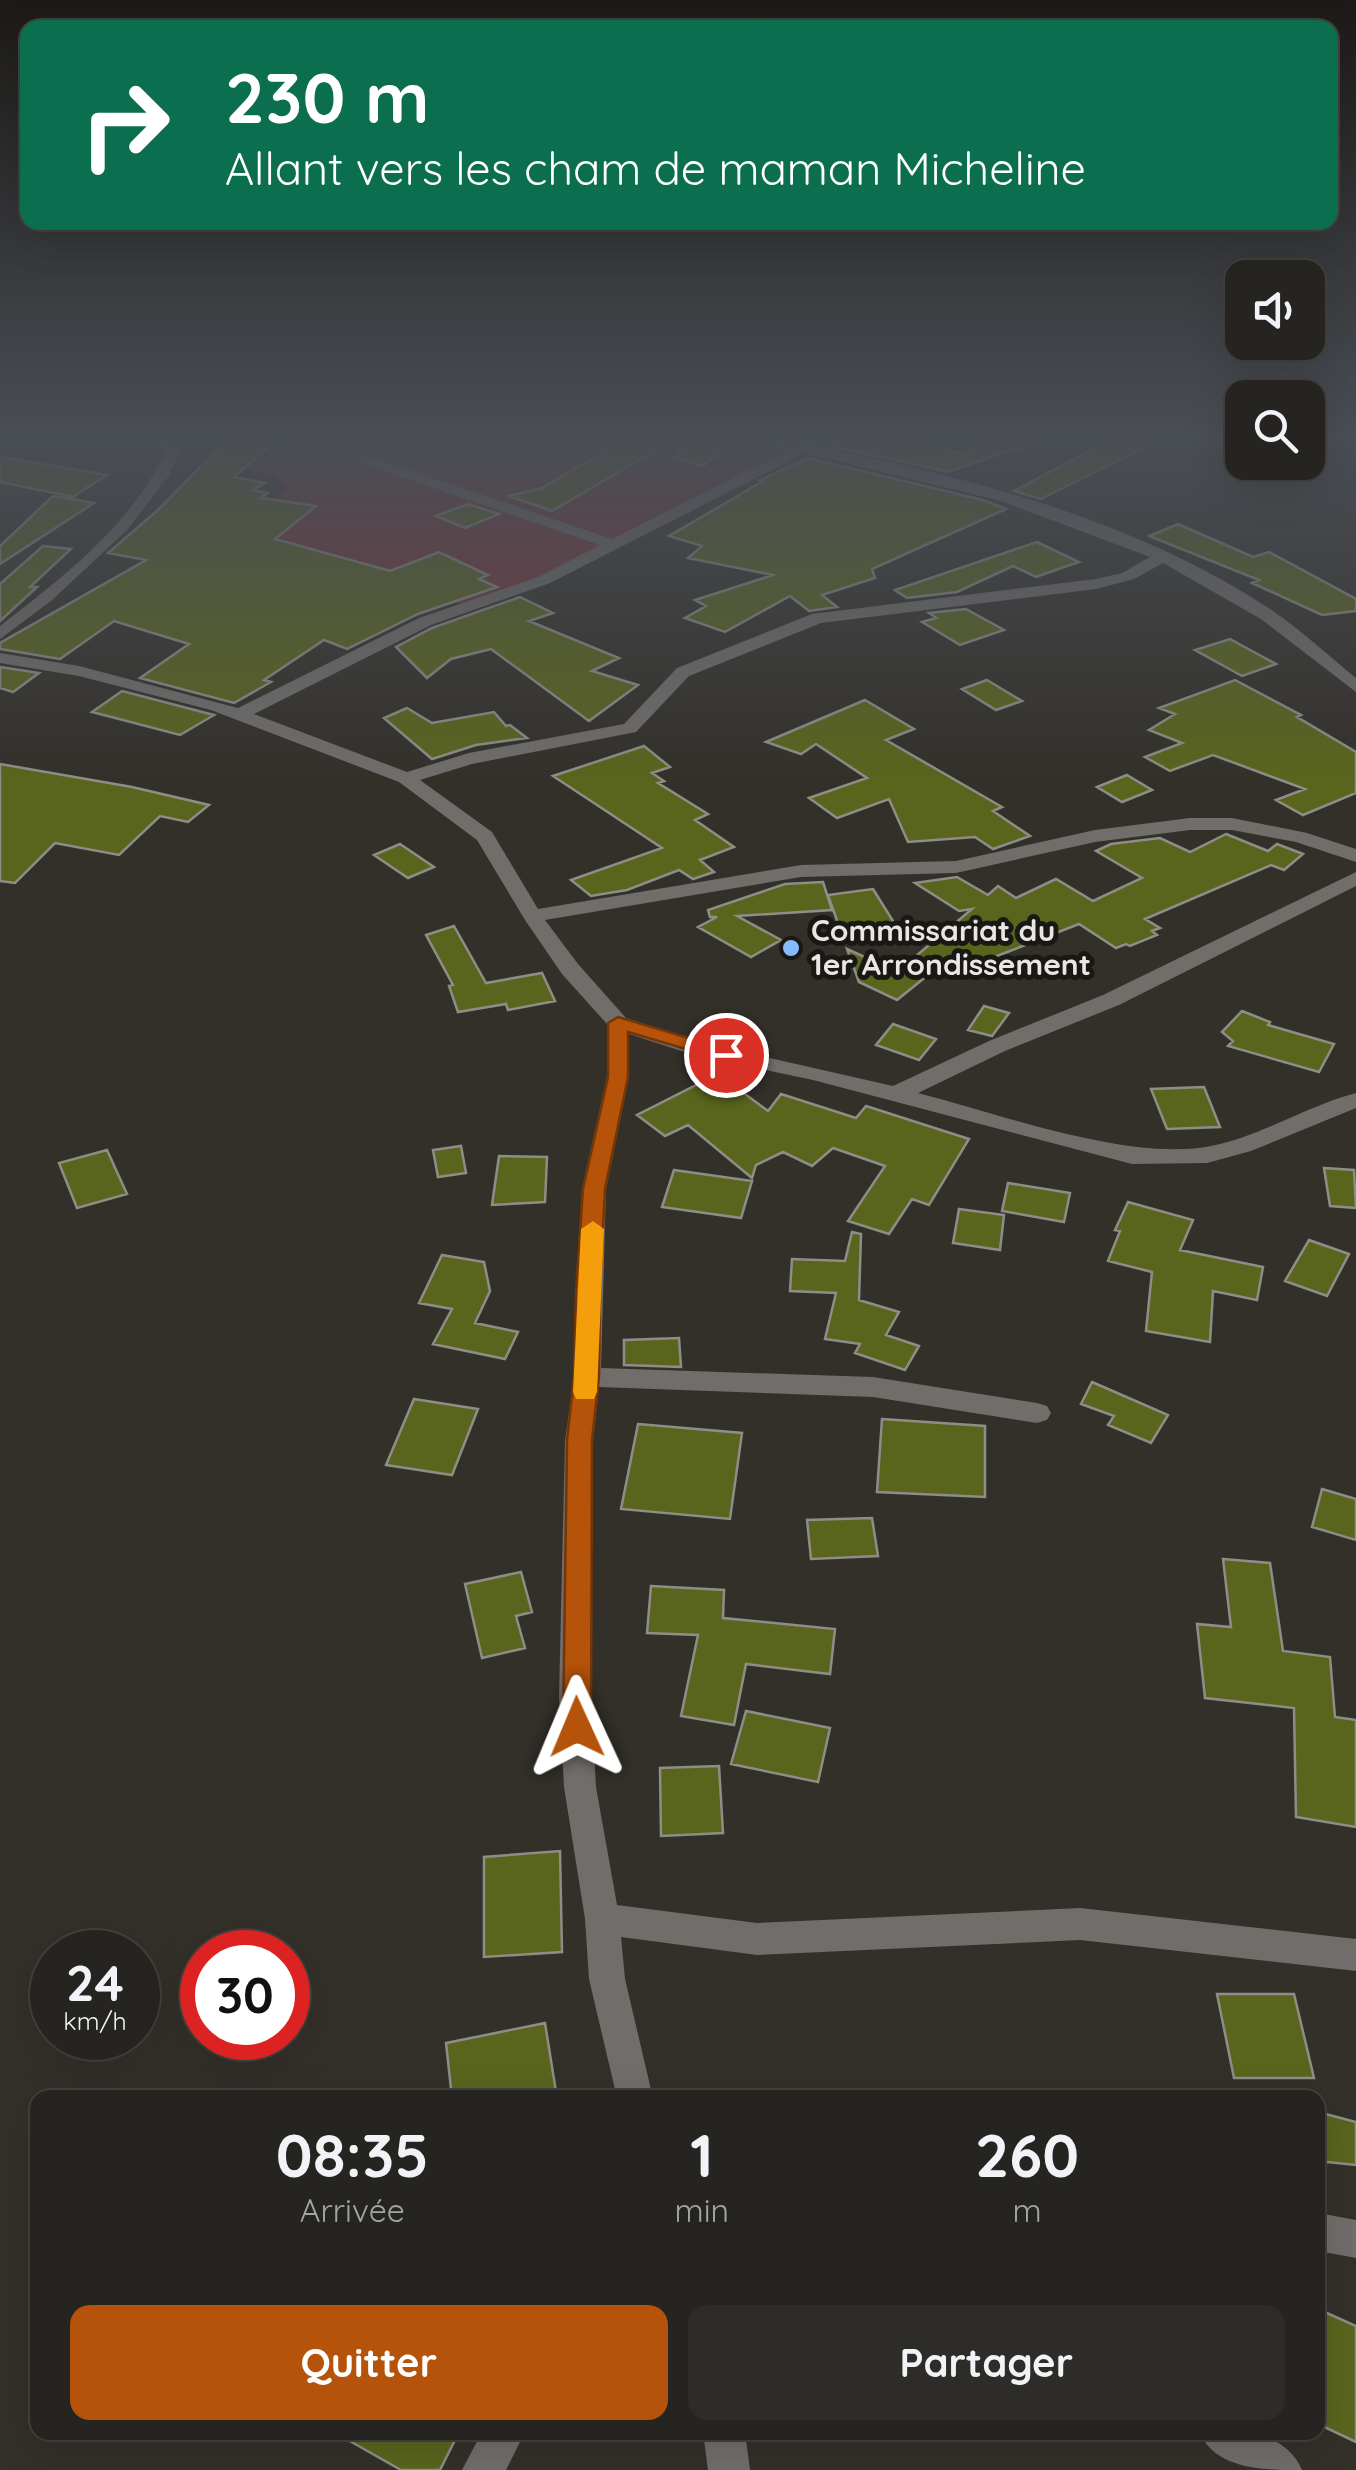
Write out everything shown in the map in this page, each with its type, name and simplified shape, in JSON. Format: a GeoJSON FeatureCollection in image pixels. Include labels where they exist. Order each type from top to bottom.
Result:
{"type":"FeatureCollection","features":[{"type":"Feature","properties":{"kind":"street"},"geometry":{"type":"LineString","coordinates":[[0,634],[58,590],[96,550]]}},
{"type":"Feature","properties":{"kind":"street"},"geometry":{"type":"LineString","coordinates":[[238,715],[439,614],[505,589],[544,580],[603,550]]}},
{"type":"Feature","properties":{"kind":"street"},"geometry":{"type":"LineString","coordinates":[[1141,550],[1268,616],[1356,687]]}},
{"type":"Feature","properties":{"kind":"street"},"geometry":{"type":"LineString","coordinates":[[406,778],[469,759],[630,728],[683,672],[818,618],[1082,586],[1128,576],[1162,558]]}},
{"type":"Feature","properties":{"kind":"street"},"geometry":{"type":"LineString","coordinates":[[0,658],[79,671],[238,715],[406,778],[485,836],[532,916],[570,969],[618,1023],[699,1049],[896,1094],[1132,1156],[1207,1155],[1243,1146],[1350,1106]]}},
{"type":"Feature","properties":{"kind":"street"},"geometry":{"type":"LineString","coordinates":[[532,916],[801,871],[978,864],[1094,836],[1190,824],[1232,824],[1300,837],[1356,856]]}},
{"type":"Feature","properties":{"kind":"street"},"geometry":{"type":"LineString","coordinates":[[896,1094],[997,1046],[1111,1000],[1356,878]]}},
{"type":"Feature","properties":{"kind":"street"},"geometry":{"type":"LineString","coordinates":[[618,1023],[618,1077],[594,1189],[587,1377],[580,1440],[576,1698],[580,1787],[602,1919],[610,1998],[633,2090]]}},
{"type":"Feature","properties":{"kind":"street"},"geometry":{"type":"LineString","coordinates":[[587,1377],[873,1387],[1038,1413]]}},
{"type":"Feature","properties":{"kind":"street"},"geometry":{"type":"LineString","coordinates":[[602,1919],[757,1938],[880,1936],[1080,1924],[1356,1955]]}},
{"type":"Feature","properties":{"kind":"street"},"geometry":{"type":"LineString","coordinates":[[1325,2233],[1356,2239]]}},
{"type":"Feature","properties":{"kind":"street"},"geometry":{"type":"LineString","coordinates":[[483,2470],[500,2440]]}},
{"type":"Feature","properties":{"kind":"street"},"geometry":{"type":"LineString","coordinates":[[725,2440],[729,2470]]}},
{"type":"Feature","properties":{"kind":"street"},"geometry":{"type":"LineString","coordinates":[[1232,2440],[1281,2470]]}},
{"type":"Feature","properties":{"kind":"shaded area"},"geometry":{"type":"Polygon","coordinates":[[[314,550],[598,550],[543,579],[467,606],[410,589],[401,574],[314,550]]]}},
{"type":"Feature","properties":{"kind":"building"},"geometry":{"type":"Polygon","coordinates":[[[0,550],[21,550],[0,564],[0,550]]]}},
{"type":"Feature","properties":{"kind":"building"},"geometry":{"type":"Polygon","coordinates":[[[38,550],[70,550],[0,621],[0,584],[38,550]]]}},
{"type":"Feature","properties":{"kind":"building"},"geometry":{"type":"Polygon","coordinates":[[[315,550],[390,571],[439,552],[488,575],[479,579],[497,587],[418,614],[347,649],[324,640],[264,680],[271,682],[234,703],[140,678],[189,644],[114,621],[60,659],[0,649],[0,643],[146,560],[108,553],[315,550]]]}},
{"type":"Feature","properties":{"kind":"building"},"geometry":{"type":"Polygon","coordinates":[[[697,550],[914,550],[872,569],[875,578],[822,595],[837,607],[809,611],[790,596],[725,632],[685,618],[706,606],[695,600],[773,575],[688,558],[697,550]]]}},
{"type":"Feature","properties":{"kind":"building"},"geometry":{"type":"Polygon","coordinates":[[[1013,550],[1054,550],[1079,562],[1036,577],[1013,566],[957,592],[907,598],[895,590],[1013,550]]]}},
{"type":"Feature","properties":{"kind":"building"},"geometry":{"type":"Polygon","coordinates":[[[1185,550],[1238,550],[1253,557],[1269,552],[1356,599],[1356,611],[1322,615],[1252,583],[1259,580],[1185,550]]]}},
{"type":"Feature","properties":{"kind":"building"},"geometry":{"type":"Polygon","coordinates":[[[520,597],[553,613],[529,621],[619,658],[592,671],[638,685],[589,721],[491,649],[451,659],[427,678],[396,647],[432,628],[520,597]]]}},
{"type":"Feature","properties":{"kind":"building"},"geometry":{"type":"Polygon","coordinates":[[[966,609],[1004,630],[960,645],[922,622],[936,618],[929,613],[966,609]]]}},
{"type":"Feature","properties":{"kind":"building"},"geometry":{"type":"Polygon","coordinates":[[[1230,639],[1276,664],[1242,676],[1195,650],[1230,639]]]}},
{"type":"Feature","properties":{"kind":"building"},"geometry":{"type":"Polygon","coordinates":[[[0,667],[39,673],[13,692],[0,688],[0,667]]]}},
{"type":"Feature","properties":{"kind":"building"},"geometry":{"type":"Polygon","coordinates":[[[987,680],[1022,701],[996,710],[962,689],[987,680]]]}},
{"type":"Feature","properties":{"kind":"building"},"geometry":{"type":"Polygon","coordinates":[[[1235,680],[1301,715],[1297,717],[1356,752],[1356,793],[1303,815],[1276,800],[1305,789],[1213,755],[1170,771],[1145,757],[1182,743],[1149,730],[1175,714],[1159,708],[1235,680]]]}},
{"type":"Feature","properties":{"kind":"building"},"geometry":{"type":"Polygon","coordinates":[[[122,691],[214,715],[180,735],[92,712],[122,691]]]}},
{"type":"Feature","properties":{"kind":"building"},"geometry":{"type":"Polygon","coordinates":[[[865,700],[914,729],[886,740],[1002,807],[993,811],[1030,836],[993,849],[975,837],[908,842],[889,799],[837,818],[809,798],[867,778],[816,744],[801,754],[766,742],[865,700]]]}},
{"type":"Feature","properties":{"kind":"building"},"geometry":{"type":"Polygon","coordinates":[[[407,708],[432,723],[494,712],[506,726],[527,738],[476,745],[432,759],[384,718],[407,708]]]}},
{"type":"Feature","properties":{"kind":"building"},"geometry":{"type":"Polygon","coordinates":[[[644,746],[670,767],[652,773],[664,781],[658,783],[708,814],[695,820],[734,847],[700,860],[714,872],[693,879],[679,870],[627,890],[591,896],[571,880],[662,848],[553,776],[644,746]]]}},
{"type":"Feature","properties":{"kind":"building"},"geometry":{"type":"Polygon","coordinates":[[[0,764],[209,805],[188,822],[160,816],[119,855],[55,843],[15,883],[0,881],[0,764]]]}},
{"type":"Feature","properties":{"kind":"building"},"geometry":{"type":"Polygon","coordinates":[[[1127,775],[1152,790],[1122,802],[1097,787],[1127,775]]]}},
{"type":"Feature","properties":{"kind":"building"},"geometry":{"type":"Polygon","coordinates":[[[1226,834],[1268,851],[1277,844],[1303,854],[1284,870],[1271,865],[1145,919],[1160,928],[1152,931],[1157,935],[1130,946],[1116,948],[1079,924],[979,963],[959,950],[897,1000],[859,982],[847,949],[897,972],[972,909],[959,911],[915,883],[957,877],[988,895],[998,886],[1016,898],[1056,879],[1093,901],[1142,878],[1096,851],[1111,844],[1160,838],[1190,852],[1226,834]]]}},
{"type":"Feature","properties":{"kind":"building"},"geometry":{"type":"Polygon","coordinates":[[[400,844],[434,867],[408,878],[374,855],[400,844]]]}},
{"type":"Feature","properties":{"kind":"building"},"geometry":{"type":"Polygon","coordinates":[[[823,882],[832,910],[737,916],[781,940],[751,957],[698,927],[717,917],[710,917],[708,910],[785,884],[823,882]]]}},
{"type":"Feature","properties":{"kind":"building"},"geometry":{"type":"Polygon","coordinates":[[[873,889],[893,921],[840,929],[828,895],[873,889]]]}},
{"type":"Feature","properties":{"kind":"building"},"geometry":{"type":"Polygon","coordinates":[[[454,926],[486,983],[542,973],[555,1001],[508,1010],[506,1004],[458,1012],[449,986],[453,985],[426,935],[454,926]]]}},
{"type":"Feature","properties":{"kind":"building"},"geometry":{"type":"Polygon","coordinates":[[[984,1006],[1009,1013],[992,1036],[968,1030],[984,1006]]]}},
{"type":"Feature","properties":{"kind":"building"},"geometry":{"type":"Polygon","coordinates":[[[1242,1011],[1270,1022],[1268,1025],[1334,1044],[1319,1072],[1228,1046],[1233,1041],[1222,1032],[1242,1011]]]}},
{"type":"Feature","properties":{"kind":"building"},"geometry":{"type":"Polygon","coordinates":[[[893,1024],[936,1039],[919,1060],[876,1045],[893,1024]]]}},
{"type":"Feature","properties":{"kind":"building"},"geometry":{"type":"Polygon","coordinates":[[[718,1074],[768,1111],[781,1094],[856,1118],[866,1106],[969,1139],[929,1205],[912,1199],[889,1234],[848,1221],[885,1166],[833,1148],[812,1166],[783,1152],[756,1165],[752,1178],[688,1125],[665,1136],[637,1115],[718,1074]]]}},
{"type":"Feature","properties":{"kind":"building"},"geometry":{"type":"Polygon","coordinates":[[[1204,1087],[1220,1127],[1167,1129],[1151,1089],[1204,1087]]]}},
{"type":"Feature","properties":{"kind":"building"},"geometry":{"type":"Polygon","coordinates":[[[461,1146],[466,1173],[438,1177],[433,1150],[461,1146]]]}},
{"type":"Feature","properties":{"kind":"building"},"geometry":{"type":"Polygon","coordinates":[[[107,1150],[127,1194],[77,1208],[59,1163],[107,1150]]]}},
{"type":"Feature","properties":{"kind":"building"},"geometry":{"type":"Polygon","coordinates":[[[499,1156],[547,1157],[545,1202],[492,1205],[499,1156]]]}},
{"type":"Feature","properties":{"kind":"building"},"geometry":{"type":"Polygon","coordinates":[[[1324,1168],[1354,1170],[1356,1208],[1330,1206],[1324,1168]]]}},
{"type":"Feature","properties":{"kind":"building"},"geometry":{"type":"Polygon","coordinates":[[[674,1170],[752,1181],[741,1218],[662,1207],[674,1170]]]}},
{"type":"Feature","properties":{"kind":"building"},"geometry":{"type":"Polygon","coordinates":[[[1008,1183],[1070,1193],[1064,1222],[1002,1211],[1008,1183]]]}},
{"type":"Feature","properties":{"kind":"building"},"geometry":{"type":"Polygon","coordinates":[[[1128,1202],[1193,1220],[1180,1250],[1263,1267],[1257,1300],[1213,1291],[1210,1342],[1146,1331],[1152,1272],[1108,1261],[1120,1231],[1115,1230],[1128,1202]]]}},
{"type":"Feature","properties":{"kind":"building"},"geometry":{"type":"Polygon","coordinates":[[[959,1209],[1004,1215],[1000,1250],[953,1243],[959,1209]]]}},
{"type":"Feature","properties":{"kind":"building"},"geometry":{"type":"Polygon","coordinates":[[[852,1232],[861,1234],[859,1300],[899,1312],[886,1335],[919,1346],[905,1370],[855,1353],[860,1344],[825,1339],[836,1293],[790,1291],[792,1259],[845,1261],[852,1232]]]}},
{"type":"Feature","properties":{"kind":"building"},"geometry":{"type":"Polygon","coordinates":[[[1309,1240],[1349,1254],[1327,1296],[1285,1281],[1309,1240]]]}},
{"type":"Feature","properties":{"kind":"building"},"geometry":{"type":"Polygon","coordinates":[[[442,1255],[484,1262],[490,1291],[475,1323],[518,1332],[505,1359],[433,1344],[452,1309],[419,1303],[442,1255]]]}},
{"type":"Feature","properties":{"kind":"building"},"geometry":{"type":"Polygon","coordinates":[[[679,1338],[681,1367],[624,1365],[624,1340],[679,1338]]]}},
{"type":"Feature","properties":{"kind":"building"},"geometry":{"type":"Polygon","coordinates":[[[1092,1382],[1168,1415],[1151,1443],[1108,1425],[1114,1416],[1081,1404],[1092,1382]]]}},
{"type":"Feature","properties":{"kind":"building"},"geometry":{"type":"Polygon","coordinates":[[[414,1399],[478,1409],[452,1475],[386,1465],[414,1399]]]}},
{"type":"Feature","properties":{"kind":"building"},"geometry":{"type":"Polygon","coordinates":[[[882,1419],[985,1426],[985,1497],[877,1492],[882,1419]]]}},
{"type":"Feature","properties":{"kind":"building"},"geometry":{"type":"Polygon","coordinates":[[[638,1424],[742,1433],[730,1519],[621,1509],[638,1424]]]}},
{"type":"Feature","properties":{"kind":"building"},"geometry":{"type":"Polygon","coordinates":[[[1322,1489],[1356,1499],[1356,1540],[1312,1527],[1322,1489]]]}},
{"type":"Feature","properties":{"kind":"building"},"geometry":{"type":"Polygon","coordinates":[[[872,1518],[878,1556],[811,1559],[807,1520],[872,1518]]]}},
{"type":"Feature","properties":{"kind":"building"},"geometry":{"type":"Polygon","coordinates":[[[1223,1559],[1270,1563],[1283,1651],[1330,1657],[1335,1717],[1356,1720],[1356,1827],[1296,1817],[1294,1708],[1205,1698],[1197,1624],[1231,1627],[1223,1559]]]}},
{"type":"Feature","properties":{"kind":"building"},"geometry":{"type":"Polygon","coordinates":[[[521,1572],[532,1612],[516,1616],[525,1648],[482,1658],[465,1584],[521,1572]]]}},
{"type":"Feature","properties":{"kind":"building"},"geometry":{"type":"Polygon","coordinates":[[[651,1586],[724,1590],[723,1618],[835,1629],[830,1674],[746,1664],[734,1725],[681,1716],[698,1635],[647,1633],[651,1586]]]}},
{"type":"Feature","properties":{"kind":"building"},"geometry":{"type":"Polygon","coordinates":[[[746,1711],[830,1728],[818,1782],[731,1764],[746,1711]]]}},
{"type":"Feature","properties":{"kind":"building"},"geometry":{"type":"Polygon","coordinates":[[[719,1766],[723,1833],[661,1836],[660,1768],[719,1766]]]}},
{"type":"Feature","properties":{"kind":"building"},"geometry":{"type":"Polygon","coordinates":[[[560,1851],[562,1952],[484,1957],[484,1857],[560,1851]]]}},
{"type":"Feature","properties":{"kind":"building"},"geometry":{"type":"Polygon","coordinates":[[[1217,1994],[1294,1994],[1314,2078],[1234,2078],[1217,1994]]]}},
{"type":"Feature","properties":{"kind":"building"},"geometry":{"type":"Polygon","coordinates":[[[545,2023],[556,2090],[451,2090],[446,2043],[545,2023]]]}},
{"type":"Feature","properties":{"kind":"building"},"geometry":{"type":"Polygon","coordinates":[[[1325,2114],[1356,2122],[1356,2165],[1325,2162],[1325,2114]]]}},
{"type":"Feature","properties":{"kind":"building"},"geometry":{"type":"Polygon","coordinates":[[[1325,2312],[1356,2326],[1356,2442],[1325,2427],[1325,2312]]]}},
{"type":"Feature","properties":{"kind":"building"},"geometry":{"type":"Polygon","coordinates":[[[348,2440],[455,2440],[440,2470],[401,2470],[348,2440]]]}},
{"type":"Feature","properties":{"kind":"slow traffic"},"geometry":{"type":"LineString","coordinates":[[585,1392],[593,1229]]}},
{"type":"Feature","properties":{"kind":"place","name":"Commissariat du 1er Arrondissement"},"geometry":{"type":"Point","coordinates":[791,948]}},
{"type":"Feature","properties":{"kind":"route"},"geometry":{"type":"LineString","coordinates":[[577,1727],[580,1440],[587,1377],[588,1290],[594,1189],[618,1077],[618,1023],[726,1055]]}}]}
